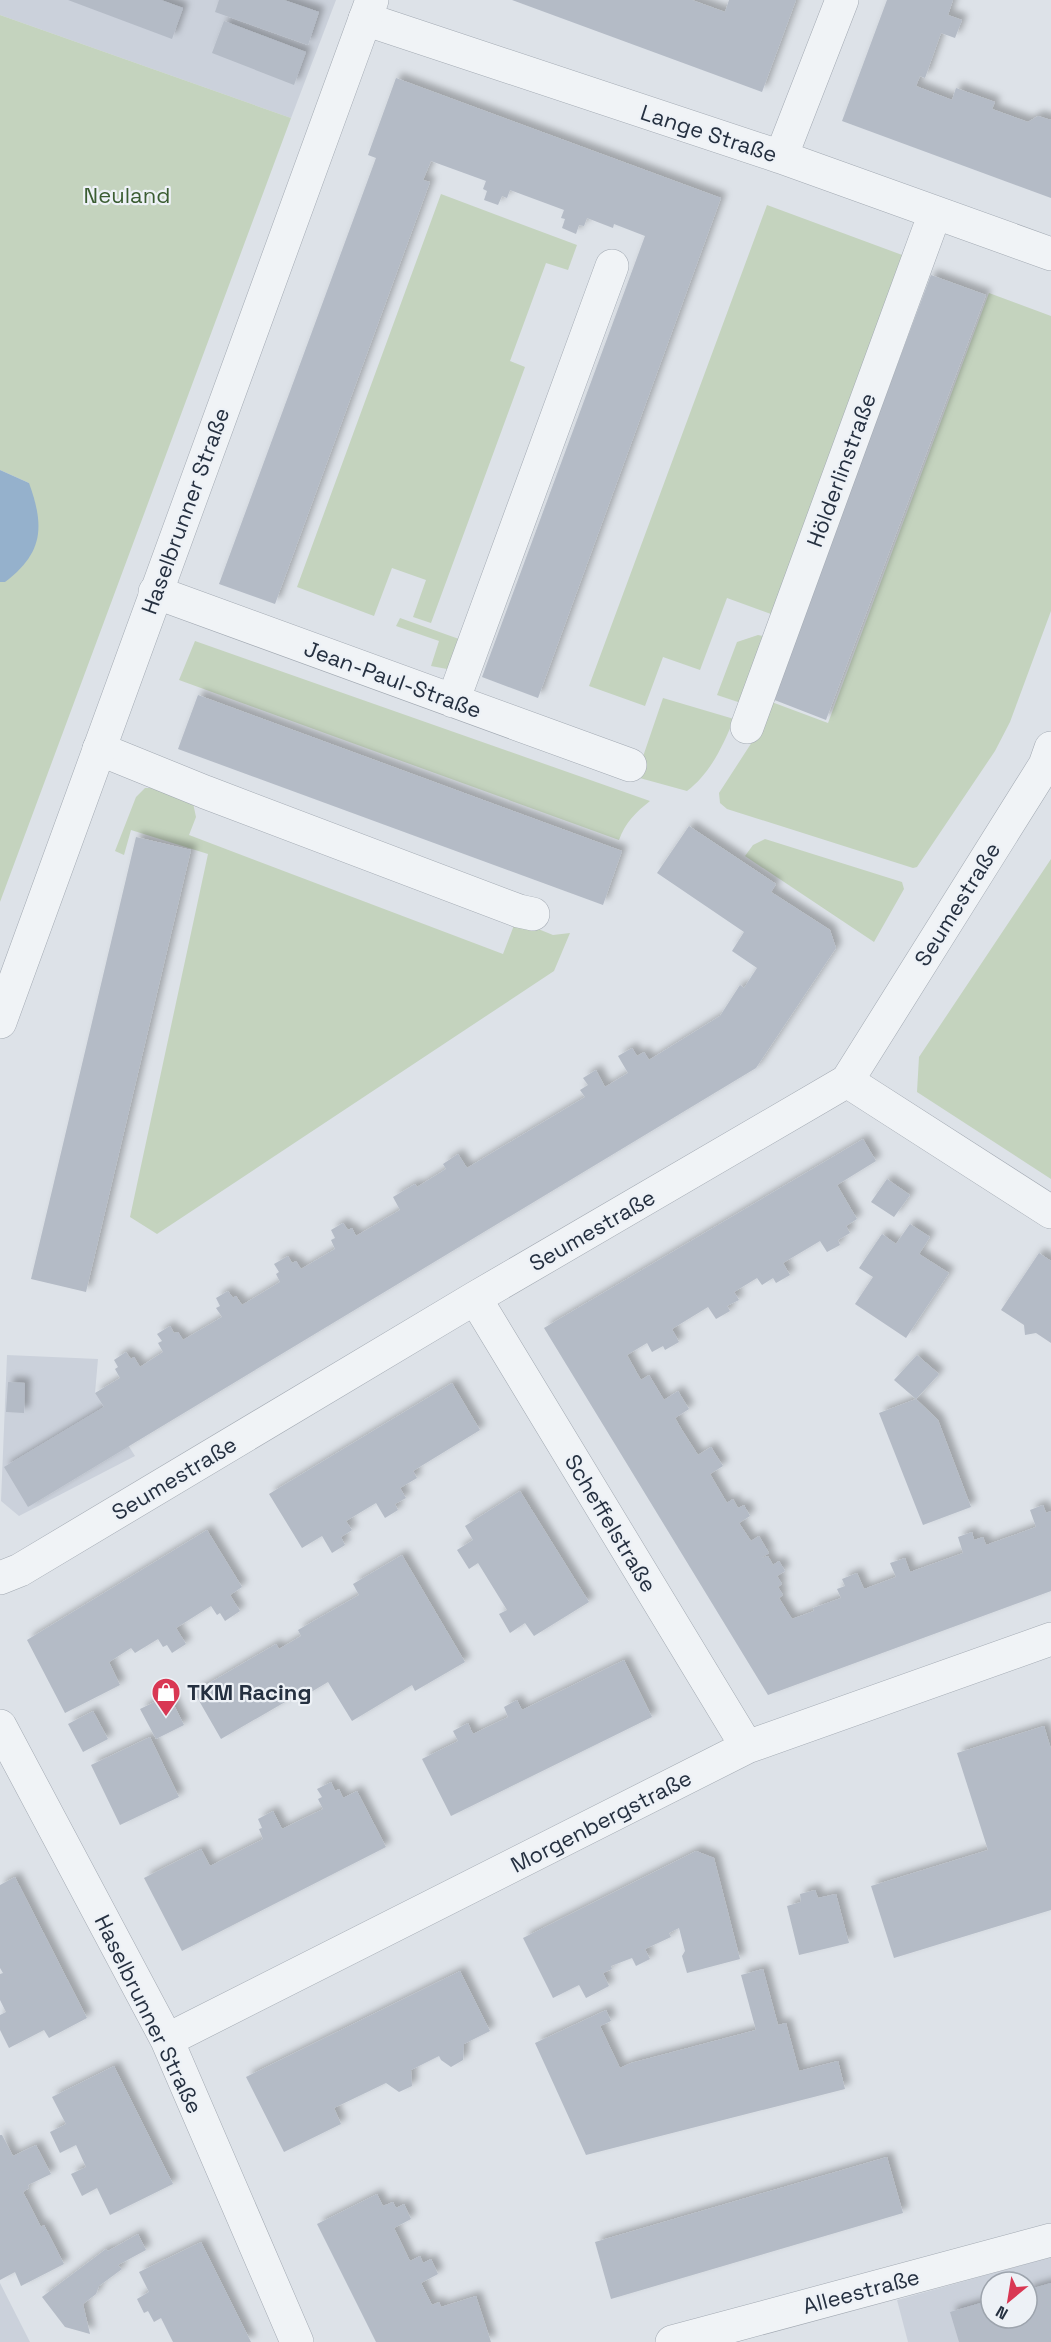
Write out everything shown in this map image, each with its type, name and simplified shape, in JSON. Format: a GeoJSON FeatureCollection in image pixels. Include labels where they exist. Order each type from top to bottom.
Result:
{"type":"FeatureCollection","features":[{"type":"Feature","properties":{"kind":"street"},"geometry":{"type":"LineString","coordinates":[[781,157],[842,0]]}},
{"type":"Feature","properties":{"kind":"street","name":"Lange Straße"},"geometry":{"type":"LineString","coordinates":[[369,9],[1051,254]]}},
{"type":"Feature","properties":{"kind":"street","name":"Haselbrunner Straße"},"geometry":{"type":"LineString","coordinates":[[0,1023],[369,9]]}},
{"type":"Feature","properties":{"kind":"street","name":"Hölderlinstraße"},"geometry":{"type":"LineString","coordinates":[[747,727],[935,213]]}},
{"type":"Feature","properties":{"kind":"street"},"geometry":{"type":"LineString","coordinates":[[453,701],[612,266]]}},
{"type":"Feature","properties":{"kind":"street","name":"Jean-Paul-Straße"},"geometry":{"type":"LineString","coordinates":[[155,592],[630,765]]}},
{"type":"Feature","properties":{"kind":"street"},"geometry":{"type":"LineString","coordinates":[[99,749],[227,801],[519,911],[533,914]]}},
{"type":"Feature","properties":{"kind":"street","name":"Seumestraße"},"geometry":{"type":"LineString","coordinates":[[0,1578],[20,1570],[475,1298],[847,1080],[1049,760]]}},
{"type":"Feature","properties":{"kind":"street"},"geometry":{"type":"LineString","coordinates":[[847,1080],[1051,1212]]}},
{"type":"Feature","properties":{"kind":"street","name":"Scheffelstraße"},"geometry":{"type":"LineString","coordinates":[[475,1298],[747,1747]]}},
{"type":"Feature","properties":{"kind":"street","name":"Morgenbergstraße"},"geometry":{"type":"LineString","coordinates":[[167,2040],[747,1747],[1051,1639]]}},
{"type":"Feature","properties":{"kind":"street","name":"Haselbrunner Straße"},"geometry":{"type":"LineString","coordinates":[[0,1726],[167,2040],[297,2342]]}},
{"type":"Feature","properties":{"kind":"street","name":"Alleestraße"},"geometry":{"type":"LineString","coordinates":[[672,2342],[1051,2240]]}},
{"type":"Feature","properties":{"kind":"shaded area"},"geometry":{"type":"Polygon","coordinates":[[[0,0],[336,0],[291,118],[0,15],[0,0]]]}},
{"type":"Feature","properties":{"kind":"shaded area"},"geometry":{"type":"Polygon","coordinates":[[[7,1355],[98,1359],[95,1393],[135,1456],[19,1516],[1,1501],[7,1355]]]}},
{"type":"Feature","properties":{"kind":"shaded area"},"geometry":{"type":"Polygon","coordinates":[[[1051,2257],[1051,2342],[908,2342],[897,2300],[979,2277],[979,2330],[1039,2330],[1039,2270],[1004,2270],[1051,2257]]]}},
{"type":"Feature","properties":{"kind":"shaded area"},"geometry":{"type":"Polygon","coordinates":[[[0,2283],[30,2342],[0,2342],[0,2283]]]}},
{"type":"Feature","properties":{"kind":"green space","name":"Neuland"},"geometry":{"type":"Polygon","coordinates":[[[0,15],[291,118],[0,902],[0,582],[5,582],[29,483],[0,470],[0,15]]]}},
{"type":"Feature","properties":{"kind":"green space"},"geometry":{"type":"Polygon","coordinates":[[[441,194],[577,245],[568,270],[546,263],[510,361],[525,367],[431,623],[413,617],[426,580],[392,568],[374,616],[297,587],[441,194]]]}},
{"type":"Feature","properties":{"kind":"green space"},"geometry":{"type":"Polygon","coordinates":[[[767,205],[913,259],[779,617],[727,598],[700,670],[663,657],[645,706],[589,686],[767,205]]]}},
{"type":"Feature","properties":{"kind":"green space"},"geometry":{"type":"Polygon","coordinates":[[[989,293],[1051,316],[1051,611],[1010,722],[995,751],[917,867],[913,868],[727,809],[720,803],[719,793],[754,739],[769,701],[828,723],[989,293]]]}},
{"type":"Feature","properties":{"kind":"green space"},"geometry":{"type":"Polygon","coordinates":[[[400,618],[459,639],[457,658],[447,669],[431,666],[439,641],[396,626],[400,618]]]}},
{"type":"Feature","properties":{"kind":"green space"},"geometry":{"type":"Polygon","coordinates":[[[758,635],[772,638],[744,704],[717,695],[737,642],[758,635]]]}},
{"type":"Feature","properties":{"kind":"green space"},"geometry":{"type":"Polygon","coordinates":[[[195,641],[650,801],[631,818],[619,840],[179,680],[195,641]]]}},
{"type":"Feature","properties":{"kind":"green space"},"geometry":{"type":"Polygon","coordinates":[[[663,698],[734,719],[710,767],[687,791],[636,777],[663,698]]]}},
{"type":"Feature","properties":{"kind":"green space"},"geometry":{"type":"Polygon","coordinates":[[[145,788],[163,788],[193,803],[196,817],[189,835],[503,954],[516,920],[553,935],[570,933],[554,971],[157,1234],[130,1217],[208,854],[131,830],[124,855],[115,851],[136,797],[145,788]]]}},
{"type":"Feature","properties":{"kind":"green space"},"geometry":{"type":"Polygon","coordinates":[[[765,839],[902,882],[904,889],[874,942],[745,856],[753,845],[765,839]]]}},
{"type":"Feature","properties":{"kind":"green space"},"geometry":{"type":"Polygon","coordinates":[[[1051,859],[1051,1179],[917,1092],[919,1057],[1051,859]]]}},
{"type":"Feature","properties":{"kind":"water"},"geometry":{"type":"Polygon","coordinates":[[[0,470],[29,483],[38,526],[34,550],[18,571],[5,582],[0,582],[0,470]]]}},
{"type":"Feature","properties":{"kind":"building"},"geometry":{"type":"Polygon","coordinates":[[[68,0],[161,0],[183,8],[172,39],[68,0]]]}},
{"type":"Feature","properties":{"kind":"building"},"geometry":{"type":"Polygon","coordinates":[[[219,0],[284,0],[319,12],[308,45],[215,12],[219,0]]]}},
{"type":"Feature","properties":{"kind":"building"},"geometry":{"type":"Polygon","coordinates":[[[512,0],[692,0],[725,12],[729,0],[796,0],[762,92],[512,0]]]}},
{"type":"Feature","properties":{"kind":"building"},"geometry":{"type":"Polygon","coordinates":[[[887,0],[953,0],[948,15],[962,20],[955,38],[941,33],[925,78],[920,76],[916,86],[952,100],[956,88],[995,102],[992,109],[1028,122],[1038,116],[1051,120],[1051,198],[842,121],[887,0]]]}},
{"type":"Feature","properties":{"kind":"building"},"geometry":{"type":"Polygon","coordinates":[[[224,21],[306,52],[294,85],[212,53],[224,21]]]}},
{"type":"Feature","properties":{"kind":"building"},"geometry":{"type":"Polygon","coordinates":[[[396,78],[721,198],[538,698],[482,677],[645,236],[614,224],[613,228],[587,218],[584,226],[579,225],[576,234],[562,228],[565,219],[561,218],[564,210],[510,190],[507,198],[502,196],[498,205],[484,200],[487,191],[483,189],[486,181],[431,161],[423,180],[430,182],[275,604],[219,584],[376,158],[368,155],[396,78]]]}},
{"type":"Feature","properties":{"kind":"building"},"geometry":{"type":"Polygon","coordinates":[[[931,275],[986,295],[826,720],[772,699],[931,275]]]}},
{"type":"Feature","properties":{"kind":"building"},"geometry":{"type":"Polygon","coordinates":[[[198,695],[622,851],[603,905],[178,749],[198,695]]]}},
{"type":"Feature","properties":{"kind":"building"},"geometry":{"type":"Polygon","coordinates":[[[689,826],[776,884],[771,892],[830,930],[836,948],[756,1068],[28,1507],[4,1467],[104,1407],[95,1393],[120,1378],[115,1369],[118,1367],[114,1360],[126,1352],[131,1359],[134,1357],[140,1367],[163,1352],[158,1343],[162,1341],[157,1334],[170,1326],[174,1333],[178,1332],[183,1340],[222,1317],[216,1308],[220,1306],[216,1298],[228,1291],[233,1298],[236,1296],[242,1305],[280,1282],[276,1274],[279,1272],[274,1264],[288,1256],[292,1263],[296,1261],[301,1269],[335,1249],[331,1240],[335,1238],[331,1230],[343,1223],[348,1230],[352,1228],[356,1236],[400,1210],[393,1197],[415,1184],[417,1187],[446,1169],[443,1164],[458,1154],[467,1168],[585,1097],[580,1090],[588,1085],[583,1078],[596,1070],[605,1087],[628,1073],[618,1056],[632,1048],[637,1056],[644,1052],[649,1060],[720,1016],[740,985],[744,988],[757,968],[732,951],[744,932],[657,873],[689,826]]]}},
{"type":"Feature","properties":{"kind":"building"},"geometry":{"type":"Polygon","coordinates":[[[136,837],[191,850],[86,1292],[31,1279],[136,837]]]}},
{"type":"Feature","properties":{"kind":"building"},"geometry":{"type":"Polygon","coordinates":[[[863,1139],[876,1161],[837,1185],[857,1219],[846,1226],[850,1233],[838,1240],[840,1245],[827,1252],[820,1241],[783,1263],[790,1275],[776,1283],[773,1278],[762,1285],[757,1278],[734,1292],[739,1300],[727,1306],[730,1311],[716,1319],[708,1307],[672,1329],[679,1342],[665,1350],[663,1346],[652,1352],[647,1343],[627,1355],[641,1380],[649,1375],[664,1400],[678,1391],[689,1409],[675,1418],[682,1430],[698,1455],[711,1447],[723,1466],[710,1474],[727,1503],[733,1499],[738,1508],[744,1505],[750,1516],[739,1523],[751,1541],[759,1536],[769,1553],[761,1558],[768,1556],[773,1565],[779,1561],[785,1571],[777,1576],[782,1584],[778,1587],[783,1595],[779,1598],[792,1619],[814,1611],[813,1608],[841,1598],[837,1589],[845,1586],[842,1579],[857,1573],[864,1589],[896,1577],[890,1563],[905,1558],[910,1572],[963,1553],[958,1537],[972,1532],[974,1540],[983,1537],[986,1545],[1036,1527],[1030,1510],[1043,1505],[1046,1513],[1051,1511],[1051,1591],[768,1695],[544,1328],[863,1139]]]}},
{"type":"Feature","properties":{"kind":"building"},"geometry":{"type":"Polygon","coordinates":[[[887,1179],[910,1195],[894,1217],[871,1202],[887,1179]]]}},
{"type":"Feature","properties":{"kind":"building"},"geometry":{"type":"Polygon","coordinates":[[[910,1224],[930,1237],[919,1254],[949,1273],[906,1338],[855,1304],[873,1277],[859,1268],[882,1234],[896,1244],[910,1224]]]}},
{"type":"Feature","properties":{"kind":"building"},"geometry":{"type":"Polygon","coordinates":[[[1039,1253],[1051,1261],[1051,1343],[1036,1333],[1025,1335],[1024,1325],[1001,1310],[1039,1253]]]}},
{"type":"Feature","properties":{"kind":"building"},"geometry":{"type":"Polygon","coordinates":[[[917,1355],[939,1374],[916,1399],[894,1380],[917,1355]]]}},
{"type":"Feature","properties":{"kind":"building"},"geometry":{"type":"Polygon","coordinates":[[[8,1382],[25,1383],[24,1413],[6,1412],[8,1382]]]}},
{"type":"Feature","properties":{"kind":"building"},"geometry":{"type":"Polygon","coordinates":[[[452,1383],[480,1430],[413,1471],[417,1478],[400,1488],[406,1498],[395,1504],[398,1510],[385,1518],[376,1503],[346,1521],[352,1530],[341,1537],[345,1545],[332,1553],[322,1536],[302,1548],[269,1494],[452,1383]]]}},
{"type":"Feature","properties":{"kind":"building"},"geometry":{"type":"Polygon","coordinates":[[[916,1399],[938,1420],[971,1507],[923,1525],[879,1413],[916,1399]]]}},
{"type":"Feature","properties":{"kind":"building"},"geometry":{"type":"Polygon","coordinates":[[[520,1491],[589,1602],[534,1636],[525,1623],[510,1633],[499,1614],[507,1610],[478,1563],[469,1569],[457,1550],[473,1540],[465,1526],[520,1491]]]}},
{"type":"Feature","properties":{"kind":"building"},"geometry":{"type":"Polygon","coordinates":[[[207,1530],[242,1587],[230,1595],[240,1611],[225,1621],[220,1613],[217,1615],[211,1606],[176,1628],[186,1644],[172,1653],[167,1645],[163,1647],[158,1639],[135,1653],[131,1648],[109,1662],[120,1685],[65,1713],[27,1640],[207,1530]]]}},
{"type":"Feature","properties":{"kind":"building"},"geometry":{"type":"Polygon","coordinates":[[[402,1555],[465,1662],[415,1691],[412,1685],[352,1721],[328,1682],[306,1695],[304,1691],[221,1739],[194,1692],[276,1644],[279,1649],[301,1636],[298,1630],[359,1595],[353,1584],[402,1555]]]}},
{"type":"Feature","properties":{"kind":"building"},"geometry":{"type":"Polygon","coordinates":[[[624,1660],[652,1717],[451,1816],[422,1759],[458,1741],[453,1731],[468,1723],[473,1734],[508,1717],[504,1707],[517,1700],[522,1710],[624,1660]]]}},
{"type":"Feature","properties":{"kind":"building"},"geometry":{"type":"Polygon","coordinates":[[[169,1695],[184,1725],[156,1739],[140,1709],[169,1695]]]}},
{"type":"Feature","properties":{"kind":"building"},"geometry":{"type":"Polygon","coordinates":[[[93,1711],[108,1739],[83,1752],[68,1724],[93,1711]]]}},
{"type":"Feature","properties":{"kind":"building"},"geometry":{"type":"Polygon","coordinates":[[[1044,1726],[1051,1749],[1051,1910],[894,1958],[871,1886],[988,1850],[957,1753],[1044,1726]]]}},
{"type":"Feature","properties":{"kind":"building"},"geometry":{"type":"Polygon","coordinates":[[[150,1737],[179,1797],[120,1825],[91,1765],[150,1737]]]}},
{"type":"Feature","properties":{"kind":"building"},"geometry":{"type":"Polygon","coordinates":[[[331,1782],[335,1791],[339,1789],[343,1798],[357,1791],[386,1847],[182,1951],[144,1878],[201,1849],[210,1866],[263,1839],[258,1819],[273,1811],[282,1829],[323,1809],[318,1799],[322,1797],[317,1789],[331,1782]]]}},
{"type":"Feature","properties":{"kind":"building"},"geometry":{"type":"Polygon","coordinates":[[[696,1851],[714,1858],[740,1959],[687,1973],[682,1956],[685,1951],[679,1928],[669,1933],[671,1937],[645,1949],[650,1959],[636,1966],[632,1958],[611,1966],[612,1969],[603,1973],[609,1986],[586,1998],[579,1985],[553,1998],[523,1938],[696,1851]]]}},
{"type":"Feature","properties":{"kind":"building"},"geometry":{"type":"Polygon","coordinates":[[[15,1877],[87,2018],[49,2038],[44,2030],[9,2048],[0,2030],[0,2015],[6,2012],[0,2000],[0,1974],[3,1973],[0,1968],[0,1885],[15,1877]]]}},
{"type":"Feature","properties":{"kind":"building"},"geometry":{"type":"Polygon","coordinates":[[[815,1890],[818,1898],[836,1894],[849,1943],[799,1955],[787,1906],[801,1902],[800,1894],[815,1890]]]}},
{"type":"Feature","properties":{"kind":"building"},"geometry":{"type":"Polygon","coordinates":[[[763,1969],[778,2025],[786,2023],[799,2071],[838,2061],[845,2089],[586,2155],[535,2043],[606,2010],[611,2021],[600,2026],[620,2068],[631,2063],[756,2030],[741,1975],[763,1969]]]}},
{"type":"Feature","properties":{"kind":"building"},"geometry":{"type":"Polygon","coordinates":[[[460,1971],[490,2031],[464,2044],[463,2060],[451,2067],[439,2056],[411,2070],[412,2086],[399,2092],[386,2083],[334,2108],[341,2124],[284,2152],[246,2077],[460,1971]]]}},
{"type":"Feature","properties":{"kind":"building"},"geometry":{"type":"Polygon","coordinates":[[[114,2066],[173,2184],[110,2215],[97,2188],[82,2196],[71,2174],[86,2167],[76,2145],[60,2153],[50,2132],[66,2124],[52,2097],[114,2066]]]}},
{"type":"Feature","properties":{"kind":"building"},"geometry":{"type":"Polygon","coordinates":[[[0,2135],[13,2156],[36,2145],[51,2174],[28,2185],[29,2188],[23,2192],[41,2227],[44,2225],[64,2264],[21,2286],[15,2272],[0,2280],[0,2135]]]}},
{"type":"Feature","properties":{"kind":"building"},"geometry":{"type":"Polygon","coordinates":[[[887,2157],[903,2213],[611,2299],[595,2242],[887,2157]]]}},
{"type":"Feature","properties":{"kind":"building"},"geometry":{"type":"Polygon","coordinates":[[[377,2194],[383,2206],[393,2202],[396,2208],[404,2204],[411,2219],[394,2228],[410,2261],[420,2256],[423,2263],[431,2259],[438,2274],[421,2283],[432,2305],[439,2302],[441,2307],[476,2296],[491,2342],[376,2342],[317,2224],[377,2194]]]}},
{"type":"Feature","properties":{"kind":"building"},"geometry":{"type":"Polygon","coordinates":[[[138,2234],[146,2250],[118,2265],[122,2269],[99,2286],[96,2294],[83,2304],[90,2334],[65,2327],[42,2297],[106,2249],[108,2251],[138,2234]]]}},
{"type":"Feature","properties":{"kind":"building"},"geometry":{"type":"Polygon","coordinates":[[[201,2242],[251,2342],[173,2342],[161,2318],[154,2322],[148,2311],[144,2313],[137,2299],[149,2292],[139,2272],[201,2242]]]}},
{"type":"Feature","properties":{"kind":"building"},"geometry":{"type":"Polygon","coordinates":[[[1051,2283],[1051,2342],[959,2342],[950,2312],[979,2304],[979,2330],[1039,2330],[1039,2286],[1051,2283]]]}},
{"type":"Feature","properties":{"kind":"place","name":"TKM Racing"},"geometry":{"type":"Point","coordinates":[166,1718]}}]}
